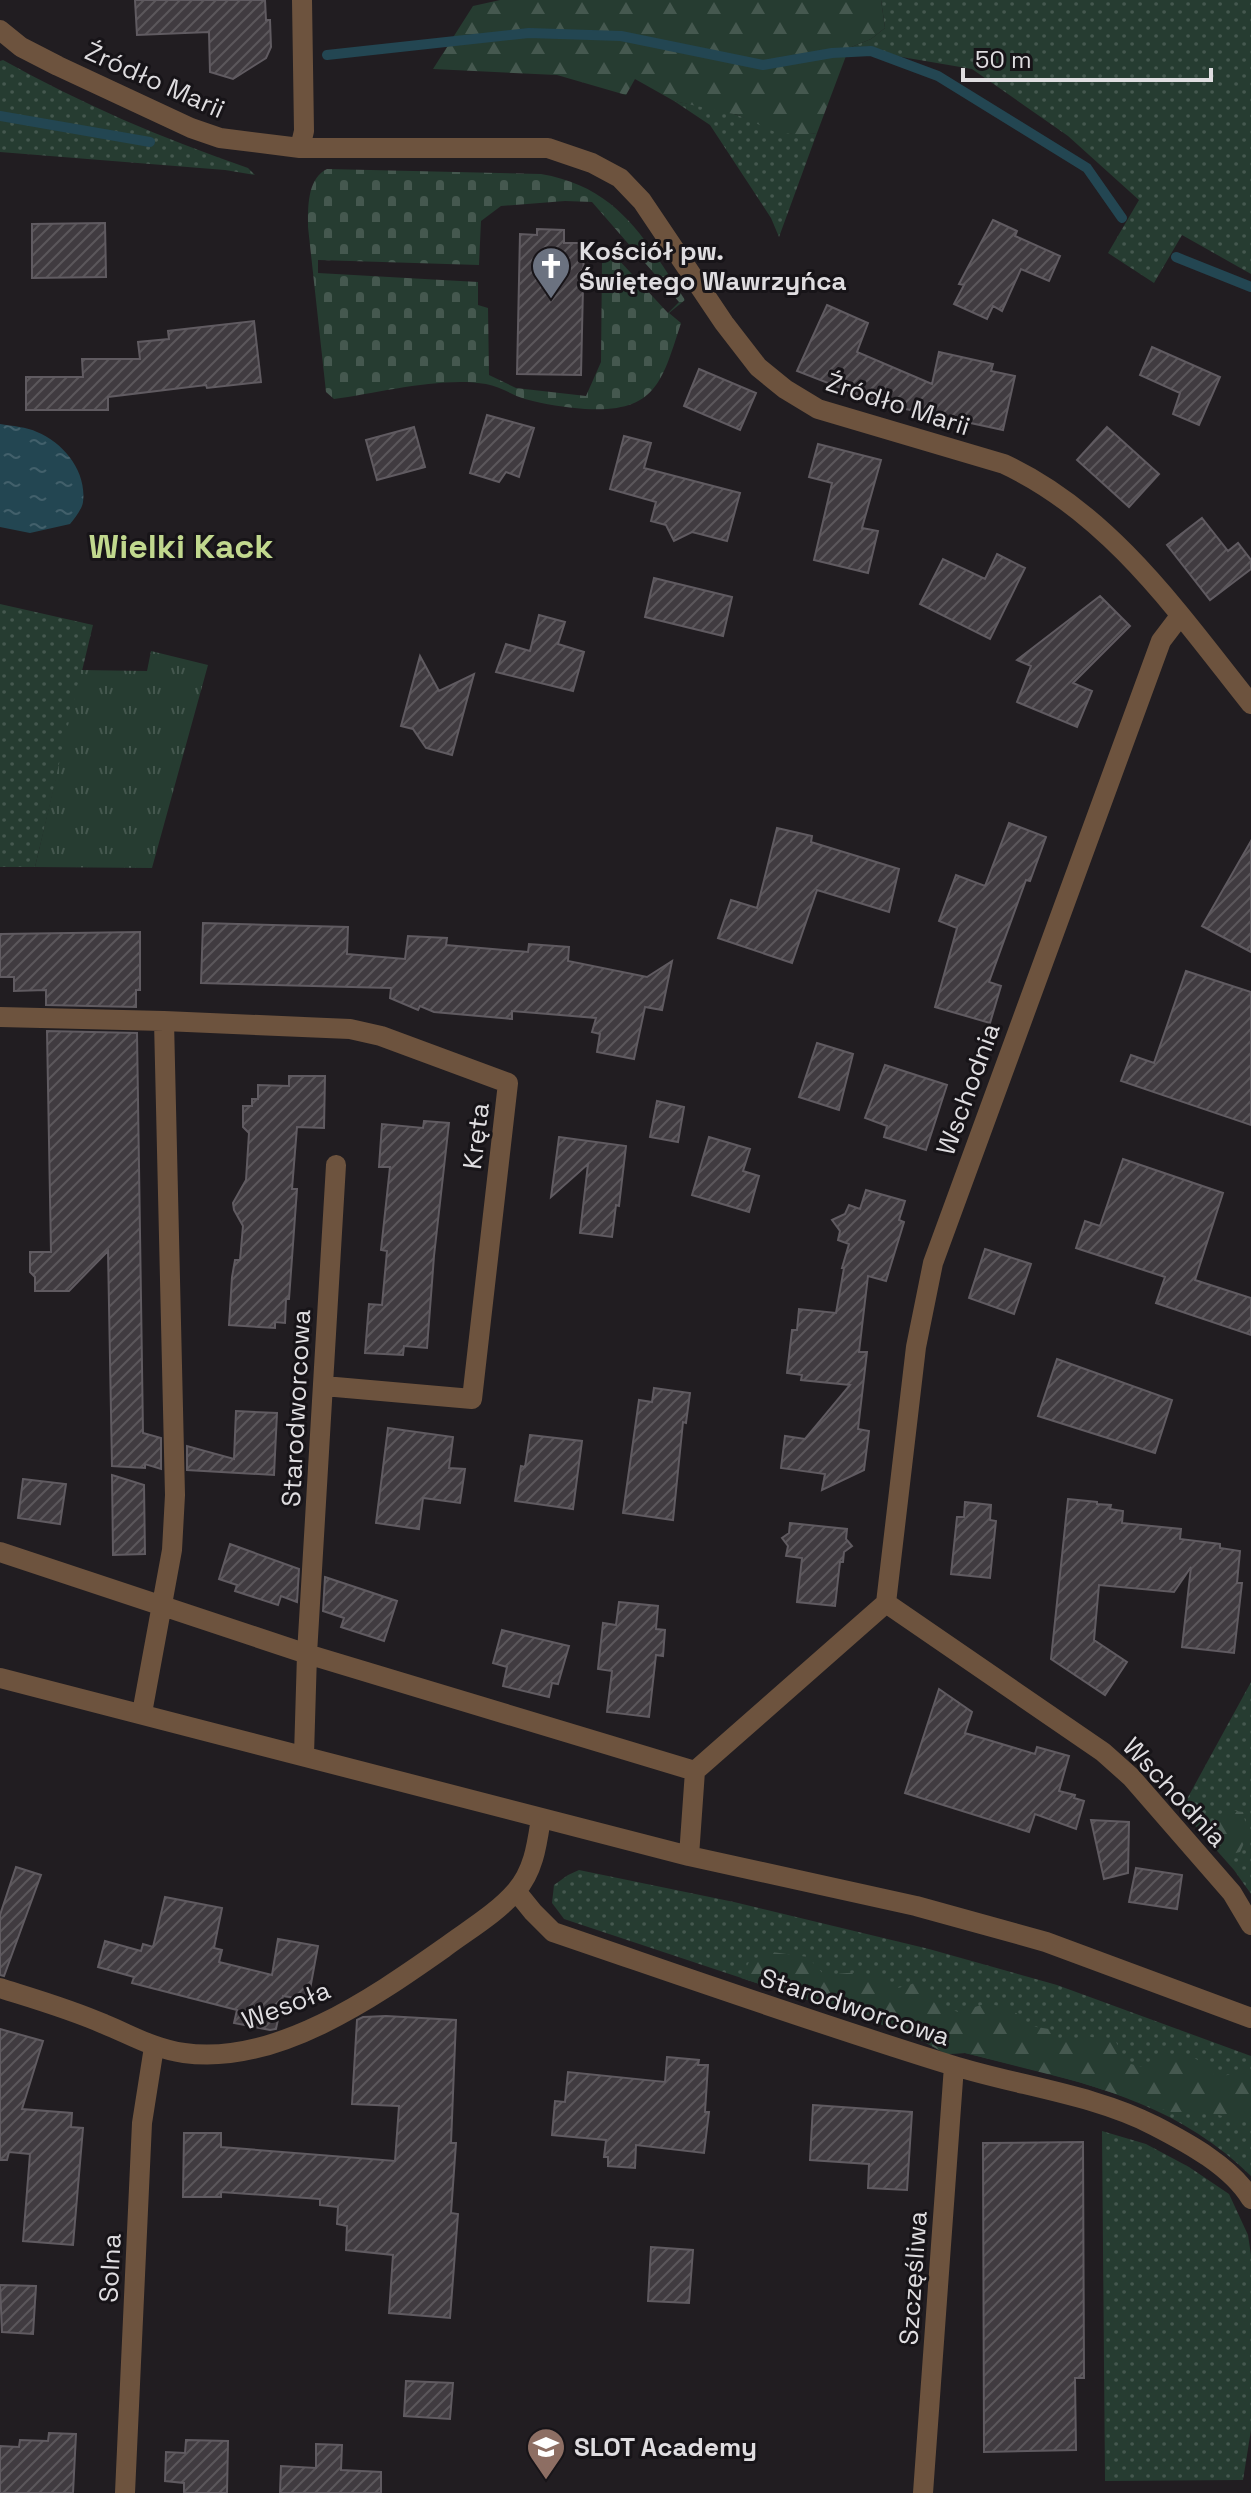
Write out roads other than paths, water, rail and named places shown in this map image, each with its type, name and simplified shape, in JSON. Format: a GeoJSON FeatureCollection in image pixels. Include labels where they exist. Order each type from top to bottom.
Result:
{"type":"FeatureCollection","features":[{"type":"Feature","properties":{"kind":"street"},"geometry":{"type":"LineString","coordinates":[[300,148],[304,131],[302,0]]}},
{"type":"Feature","properties":{"kind":"street","name":"Źródło Marii"},"geometry":{"type":"LineString","coordinates":[[0,30],[21,47],[191,128],[245,143],[300,148],[548,148],[592,163],[620,178],[642,201],[724,323],[758,367],[785,389],[818,409],[1004,464],[1031,477],[1087,516],[1126,554],[1251,704]]}},
{"type":"Feature","properties":{"kind":"street","name":"Wschodnia"},"geometry":{"type":"LineString","coordinates":[[1180,616],[1161,641],[933,1263],[916,1347],[886,1603],[1103,1752],[1131,1777],[1232,1893],[1251,1925]]}},
{"type":"Feature","properties":{"kind":"street","name":"Kręta"},"geometry":{"type":"LineString","coordinates":[[0,1017],[350,1029],[381,1036],[508,1083],[472,1399],[324,1386]]}},
{"type":"Feature","properties":{"kind":"street"},"geometry":{"type":"LineString","coordinates":[[142,1713],[172,1550],[175,1495],[164,1021]]}},
{"type":"Feature","properties":{"kind":"street","name":"Starodworcowa"},"geometry":{"type":"LineString","coordinates":[[304,1755],[307,1654],[336,1165]]}},
{"type":"Feature","properties":{"kind":"street"},"geometry":{"type":"LineString","coordinates":[[0,1552],[307,1654],[695,1771]]}},
{"type":"Feature","properties":{"kind":"street"},"geometry":{"type":"LineString","coordinates":[[689,1856],[695,1771],[886,1603]]}},
{"type":"Feature","properties":{"kind":"street"},"geometry":{"type":"LineString","coordinates":[[0,1678],[689,1856],[916,1906],[1046,1942],[1251,2018]]}},
{"type":"Feature","properties":{"kind":"street"},"geometry":{"type":"LineString","coordinates":[[516,1891],[529,1872],[541,1818]]}},
{"type":"Feature","properties":{"kind":"street","name":"Starodworcowa"},"geometry":{"type":"LineString","coordinates":[[516,1891],[553,1932],[954,2066],[1108,2107],[1155,2126],[1227,2169],[1251,2199]]}},
{"type":"Feature","properties":{"kind":"street","name":"Wesoła"},"geometry":{"type":"LineString","coordinates":[[0,1988],[102,2023],[154,2047],[186,2054],[219,2054],[258,2048],[347,2011],[386,1988],[491,1914],[516,1891]]}},
{"type":"Feature","properties":{"kind":"street","name":"Solna"},"geometry":{"type":"LineString","coordinates":[[125,2493],[142,2123],[154,2047]]}},
{"type":"Feature","properties":{"kind":"street","name":"Szczęśliwa"},"geometry":{"type":"LineString","coordinates":[[923,2493],[954,2066]]}},
{"type":"Feature","properties":{"kind":"water"},"geometry":{"type":"Polygon","coordinates":[[[0,424],[29,429],[47,437],[72,460],[81,480],[83,502],[70,524],[30,533],[0,527],[0,424]]]}},
{"type":"Feature","properties":{"kind":"waterway","name":"Źródło Marii"},"geometry":{"type":"LineString","coordinates":[[327,55],[529,33],[621,36],[763,65],[832,53],[871,51],[938,76],[1087,168],[1122,218]]}},
{"type":"Feature","properties":{"kind":"waterway","name":"Źródło Marii"},"geometry":{"type":"LineString","coordinates":[[0,116],[150,142]]}},
{"type":"Feature","properties":{"kind":"waterway","name":"Źródło Marii"},"geometry":{"type":"LineString","coordinates":[[1176,257],[1251,287]]}},
{"type":"Feature","properties":{"kind":"place","name":"Kościół pw. Świętego Wawrzyńca"},"geometry":{"type":"Point","coordinates":[551,300]}},
{"type":"Feature","properties":{"kind":"place","name":"SLOT Academy"},"geometry":{"type":"Point","coordinates":[546,2481]}},
{"type":"Feature","properties":{"kind":"district","name":"Wielki Kack"},"geometry":{"type":"Point","coordinates":[181,546]}}]}
